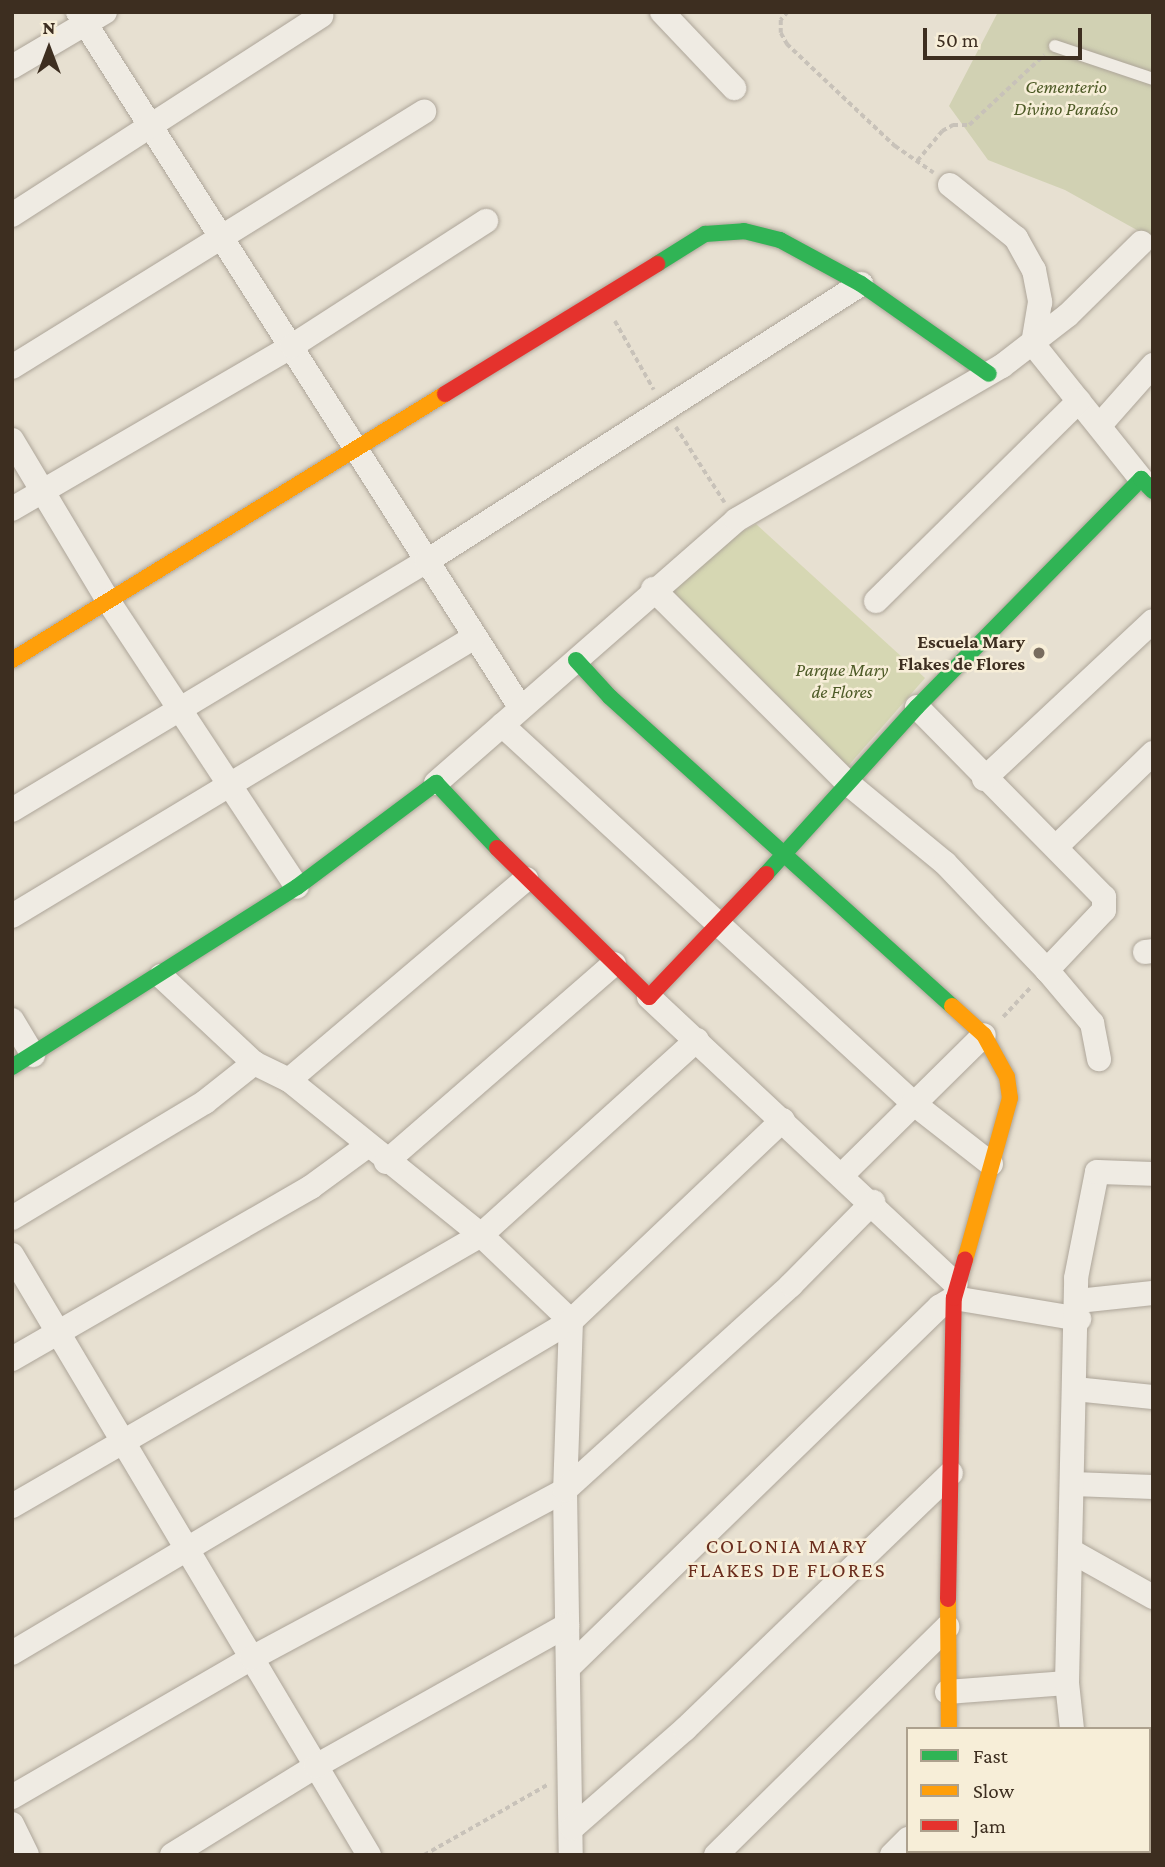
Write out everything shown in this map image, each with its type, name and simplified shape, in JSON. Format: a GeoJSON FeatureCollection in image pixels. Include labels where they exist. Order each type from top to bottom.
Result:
{"type":"FeatureCollection","features":[{"type":"Feature","properties":{"kind":"street"},"geometry":{"type":"LineString","coordinates":[[662,12],[734,88]]}},
{"type":"Feature","properties":{"kind":"street"},"geometry":{"type":"LineString","coordinates":[[12,67],[90,16],[222,236],[473,638],[520,707]]}},
{"type":"Feature","properties":{"kind":"street"},"geometry":{"type":"LineString","coordinates":[[12,215],[321,16]]}},
{"type":"Feature","properties":{"kind":"street"},"geometry":{"type":"LineString","coordinates":[[12,367],[424,112]]}},
{"type":"Feature","properties":{"kind":"street"},"geometry":{"type":"LineString","coordinates":[[649,997],[850,785],[916,707],[1147,485],[1033,344],[1040,302],[1034,270],[1016,238],[950,185]]}},
{"type":"Feature","properties":{"kind":"street"},"geometry":{"type":"LineString","coordinates":[[12,509],[292,346],[486,221]]}},
{"type":"Feature","properties":{"kind":"street"},"geometry":{"type":"LineString","coordinates":[[12,660],[705,234],[744,231],[780,240],[861,284],[989,374]]}},
{"type":"Feature","properties":{"kind":"street"},"geometry":{"type":"LineString","coordinates":[[12,1020],[23,1061],[161,976],[297,887],[436,783],[653,589],[736,520],[989,374],[1033,344],[1140,243]]}},
{"type":"Feature","properties":{"kind":"street"},"geometry":{"type":"LineString","coordinates":[[12,810],[427,561],[666,411],[861,284]]}},
{"type":"Feature","properties":{"kind":"street"},"geometry":{"type":"LineString","coordinates":[[1100,425],[1153,365]]}},
{"type":"Feature","properties":{"kind":"street"},"geometry":{"type":"LineString","coordinates":[[876,601],[1079,401]]}},
{"type":"Feature","properties":{"kind":"street"},"geometry":{"type":"LineString","coordinates":[[12,440],[109,602],[297,887]]}},
{"type":"Feature","properties":{"kind":"street"},"geometry":{"type":"LineString","coordinates":[[653,589],[850,785],[945,863],[1047,970],[1092,1024],[1099,1059]]}},
{"type":"Feature","properties":{"kind":"street"},"geometry":{"type":"LineString","coordinates":[[984,779],[1153,621]]}},
{"type":"Feature","properties":{"kind":"street"},"geometry":{"type":"LineString","coordinates":[[12,916],[473,638]]}},
{"type":"Feature","properties":{"kind":"street"},"geometry":{"type":"LineString","coordinates":[[576,660],[610,697],[786,853],[984,1035],[1007,1077],[1010,1098],[955,1291],[947,1627],[949,1727]]}},
{"type":"Feature","properties":{"kind":"street"},"geometry":{"type":"LineString","coordinates":[[916,707],[984,779],[1104,897],[1104,910],[1047,970]]}},
{"type":"Feature","properties":{"kind":"street"},"geometry":{"type":"LineString","coordinates":[[502,725],[716,925],[914,1103],[991,1164]]}},
{"type":"Feature","properties":{"kind":"street"},"geometry":{"type":"LineString","coordinates":[[1056,847],[1153,753]]}},
{"type":"Feature","properties":{"kind":"street"},"geometry":{"type":"LineString","coordinates":[[436,783],[526,878],[614,964],[873,1202],[955,1291],[1078,1310],[1153,1293]]}},
{"type":"Feature","properties":{"kind":"street"},"geometry":{"type":"LineString","coordinates":[[289,1080],[526,878]]}},
{"type":"Feature","properties":{"kind":"street"},"geometry":{"type":"LineString","coordinates":[[386,1162],[614,964]]}},
{"type":"Feature","properties":{"kind":"street"},"geometry":{"type":"LineString","coordinates":[[161,976],[254,1063],[289,1080],[386,1162],[481,1236],[570,1321],[565,1490],[571,1855]]}},
{"type":"Feature","properties":{"kind":"street"},"geometry":{"type":"LineString","coordinates":[[842,1175],[984,1035]]}},
{"type":"Feature","properties":{"kind":"street"},"geometry":{"type":"LineString","coordinates":[[12,1506],[481,1236],[697,1040]]}},
{"type":"Feature","properties":{"kind":"street"},"geometry":{"type":"LineString","coordinates":[[12,1219],[205,1102],[254,1063]]}},
{"type":"Feature","properties":{"kind":"street"},"geometry":{"type":"LineString","coordinates":[[12,1653],[188,1551],[570,1321],[783,1120]]}},
{"type":"Feature","properties":{"kind":"street"},"geometry":{"type":"LineString","coordinates":[[12,1359],[311,1187],[367,1146]]}},
{"type":"Feature","properties":{"kind":"street"},"geometry":{"type":"LineString","coordinates":[[1072,1727],[1067,1683],[1078,1310],[1076,1278],[1097,1172],[1153,1174]]}},
{"type":"Feature","properties":{"kind":"street"},"geometry":{"type":"LineString","coordinates":[[12,1797],[252,1658],[565,1490],[791,1285],[873,1202]]}},
{"type":"Feature","properties":{"kind":"street"},"geometry":{"type":"LineString","coordinates":[[12,1255],[369,1855]]}},
{"type":"Feature","properties":{"kind":"street"},"geometry":{"type":"LineString","coordinates":[[568,1668],[955,1291]]}},
{"type":"Feature","properties":{"kind":"street"},"geometry":{"type":"LineString","coordinates":[[1075,1388],[1153,1398]]}},
{"type":"Feature","properties":{"kind":"street"},"geometry":{"type":"LineString","coordinates":[[572,1828],[685,1729],[951,1474]]}},
{"type":"Feature","properties":{"kind":"street"},"geometry":{"type":"LineString","coordinates":[[1073,1484],[1153,1488]]}},
{"type":"Feature","properties":{"kind":"street"},"geometry":{"type":"LineString","coordinates":[[1071,1551],[1153,1597]]}},
{"type":"Feature","properties":{"kind":"street"},"geometry":{"type":"LineString","coordinates":[[172,1855],[316,1766],[567,1625]]}},
{"type":"Feature","properties":{"kind":"street"},"geometry":{"type":"LineString","coordinates":[[716,1855],[947,1627]]}},
{"type":"Feature","properties":{"kind":"street"},"geometry":{"type":"LineString","coordinates":[[947,1692],[1067,1683]]}},
{"type":"Feature","properties":{"kind":"street"},"geometry":{"type":"LineString","coordinates":[[12,1824],[27,1855]]}},
{"type":"Feature","properties":{"kind":"street"},"geometry":{"type":"LineString","coordinates":[[892,1855],[906,1841]]}},
{"type":"Feature","properties":{"kind":"lane"},"geometry":{"type":"LineString","coordinates":[[1055,46],[1153,79]]}},
{"type":"Feature","properties":{"kind":"path"},"geometry":{"type":"LineString","coordinates":[[788,12],[781,20],[780,33],[787,44],[895,146],[950,185]]}},
{"type":"Feature","properties":{"kind":"path"},"geometry":{"type":"LineString","coordinates":[[917,161],[942,131],[953,125],[969,125],[1055,46]]}},
{"type":"Feature","properties":{"kind":"path"},"geometry":{"type":"LineString","coordinates":[[601,298],[666,411],[736,520]]}},
{"type":"Feature","properties":{"kind":"path"},"geometry":{"type":"LineString","coordinates":[[984,1035],[1047,970]]}},
{"type":"Feature","properties":{"kind":"path"},"geometry":{"type":"LineString","coordinates":[[424,1855],[569,1773]]}},
{"type":"Feature","properties":{"kind":"green space","name":"Cementerio Divino Paraíso"},"geometry":{"type":"Polygon","coordinates":[[[998,12],[1153,12],[1153,239],[1065,190],[988,160],[949,106],[998,12]]]}},
{"type":"Feature","properties":{"kind":"green space","name":"Parque Mary de Flores"},"geometry":{"type":"Polygon","coordinates":[[[756,524],[925,678],[848,766],[662,591],[712,548],[756,524]]]}},
{"type":"Feature","properties":{"kind":"traffic: fast"},"geometry":{"type":"LineString","coordinates":[[657,264],[705,234],[744,231],[780,240],[861,284],[989,374]]}},
{"type":"Feature","properties":{"kind":"traffic: fast"},"geometry":{"type":"LineString","coordinates":[[766,874],[917,707],[1141,479],[1153,491]]}},
{"type":"Feature","properties":{"kind":"traffic: fast"},"geometry":{"type":"LineString","coordinates":[[576,660],[610,697],[952,1006]]}},
{"type":"Feature","properties":{"kind":"traffic: fast"},"geometry":{"type":"LineString","coordinates":[[12,1067],[297,887],[436,783],[497,848]]}},
{"type":"Feature","properties":{"kind":"traffic: slow"},"geometry":{"type":"LineString","coordinates":[[12,660],[445,394]]}},
{"type":"Feature","properties":{"kind":"traffic: slow"},"geometry":{"type":"LineString","coordinates":[[952,1006],[984,1035],[1007,1077],[1010,1098],[965,1260]]}},
{"type":"Feature","properties":{"kind":"traffic: slow"},"geometry":{"type":"LineString","coordinates":[[948,1599],[949,1727]]}},
{"type":"Feature","properties":{"kind":"traffic: jam"},"geometry":{"type":"LineString","coordinates":[[445,394],[657,264]]}},
{"type":"Feature","properties":{"kind":"traffic: jam"},"geometry":{"type":"LineString","coordinates":[[497,848],[649,997],[766,874]]}},
{"type":"Feature","properties":{"kind":"traffic: jam"},"geometry":{"type":"LineString","coordinates":[[948,1599],[954,1298],[965,1260]]}},
{"type":"Feature","properties":{"kind":"place","name":"Escuela Mary Flakes de Flores"},"geometry":{"type":"Point","coordinates":[1039,653]}},
{"type":"Feature","properties":{"kind":"district","name":"COLONIA MARY FLAKES DE FLORES"},"geometry":{"type":"Point","coordinates":[787,1558]}}]}
